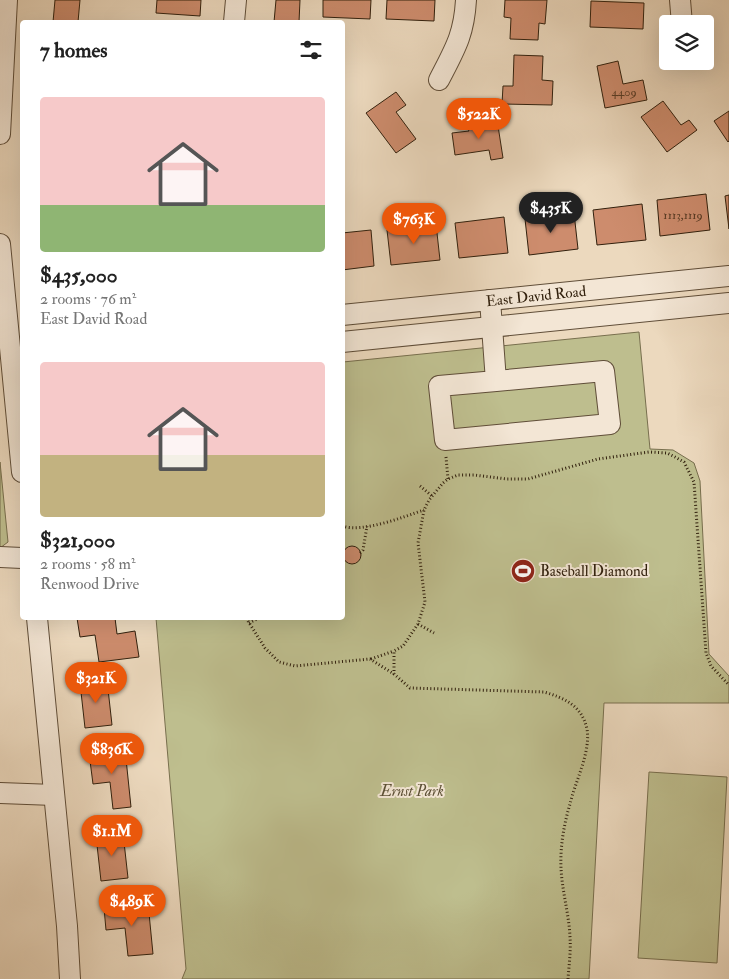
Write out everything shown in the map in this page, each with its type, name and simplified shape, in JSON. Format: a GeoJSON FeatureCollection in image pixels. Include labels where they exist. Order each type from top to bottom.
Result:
{"type":"FeatureCollection","features":[{"type":"Feature","properties":{"kind":"street"},"geometry":{"type":"LineString","coordinates":[[0,134],[7,0]]}},
{"type":"Feature","properties":{"kind":"street"},"geometry":{"type":"LineString","coordinates":[[234,20],[236,0]]}},
{"type":"Feature","properties":{"kind":"street"},"geometry":{"type":"LineString","coordinates":[[439,80],[460,39],[465,21],[466,0]]}},
{"type":"Feature","properties":{"kind":"street"},"geometry":{"type":"LineString","coordinates":[[680,0],[681,15]]}},
{"type":"Feature","properties":{"kind":"street"},"geometry":{"type":"LineString","coordinates":[[0,244],[20,452]]}},
{"type":"Feature","properties":{"kind":"street","name":"East David Road"},"geometry":{"type":"LineString","coordinates":[[345,315],[729,276]]}},
{"type":"Feature","properties":{"kind":"street"},"geometry":{"type":"LineString","coordinates":[[490,300],[496,381]]}},
{"type":"Feature","properties":{"kind":"street","name":"East David Road"},"geometry":{"type":"LineString","coordinates":[[345,342],[729,303]]}},
{"type":"Feature","properties":{"kind":"street"},"geometry":{"type":"LineString","coordinates":[[604,371],[610,424],[445,440],[439,386],[496,381],[604,371]]}},
{"type":"Feature","properties":{"kind":"street"},"geometry":{"type":"LineString","coordinates":[[0,557],[20,558]]}},
{"type":"Feature","properties":{"kind":"street"},"geometry":{"type":"LineString","coordinates":[[37,620],[67,926],[70,979]]}},
{"type":"Feature","properties":{"kind":"street"},"geometry":{"type":"LineString","coordinates":[[0,793],[54,795]]}},
{"type":"Feature","properties":{"kind":"path"},"geometry":{"type":"LineString","coordinates":[[248,620],[265,648],[278,662],[295,666],[370,659],[394,651],[403,646],[418,624],[425,602],[418,543],[424,510],[432,496],[443,483],[458,475],[528,478],[598,459],[649,452],[667,453],[684,462],[694,482],[706,653],[712,666],[729,685]]}},
{"type":"Feature","properties":{"kind":"path"},"geometry":{"type":"LineString","coordinates":[[420,486],[432,496]]}},
{"type":"Feature","properties":{"kind":"path"},"geometry":{"type":"LineString","coordinates":[[345,527],[350,529],[387,522],[424,510]]}},
{"type":"Feature","properties":{"kind":"path"},"geometry":{"type":"LineString","coordinates":[[360,553],[367,526]]}},
{"type":"Feature","properties":{"kind":"path"},"geometry":{"type":"LineString","coordinates":[[250,623],[255,620]]}},
{"type":"Feature","properties":{"kind":"path"},"geometry":{"type":"LineString","coordinates":[[418,624],[434,633]]}},
{"type":"Feature","properties":{"kind":"path"},"geometry":{"type":"LineString","coordinates":[[394,651],[394,674]]}},
{"type":"Feature","properties":{"kind":"path"},"geometry":{"type":"LineString","coordinates":[[370,659],[394,674],[410,688],[544,692],[571,702],[580,711],[587,730],[586,748],[569,805],[561,860],[570,938],[568,979]]}},
{"type":"Feature","properties":{"kind":"green space","name":"Ernst Park"},"geometry":{"type":"Polygon","coordinates":[[[639,332],[650,449],[673,450],[694,463],[700,481],[709,654],[729,676],[729,703],[604,703],[589,979],[182,979],[186,969],[156,620],[345,620],[345,362],[639,332]]]}},
{"type":"Feature","properties":{"kind":"green space"},"geometry":{"type":"Polygon","coordinates":[[[0,462],[8,542],[0,548],[0,462]]]}},
{"type":"Feature","properties":{"kind":"green space"},"geometry":{"type":"Polygon","coordinates":[[[649,772],[727,777],[717,963],[638,958],[649,772]]]}},
{"type":"Feature","properties":{"kind":"building"},"geometry":{"type":"Polygon","coordinates":[[[55,0],[80,0],[78,20],[53,20],[55,0]]]}},
{"type":"Feature","properties":{"kind":"building"},"geometry":{"type":"Polygon","coordinates":[[[157,0],[201,0],[200,16],[156,13],[157,0]]]}},
{"type":"Feature","properties":{"kind":"building"},"geometry":{"type":"Polygon","coordinates":[[[276,0],[300,0],[299,20],[274,20],[276,0]]]}},
{"type":"Feature","properties":{"kind":"building"},"geometry":{"type":"Polygon","coordinates":[[[323,0],[371,0],[370,19],[323,17],[323,0]]]}},
{"type":"Feature","properties":{"kind":"building"},"geometry":{"type":"Polygon","coordinates":[[[387,0],[435,0],[434,21],[386,19],[387,0]]]}},
{"type":"Feature","properties":{"kind":"building"},"geometry":{"type":"Polygon","coordinates":[[[505,0],[547,0],[545,24],[539,23],[538,40],[510,39],[511,18],[504,17],[505,0]]]}},
{"type":"Feature","properties":{"kind":"building"},"geometry":{"type":"Polygon","coordinates":[[[591,1],[644,3],[643,29],[590,27],[591,1]]]}},
{"type":"Feature","properties":{"kind":"building"},"geometry":{"type":"Polygon","coordinates":[[[514,55],[543,56],[542,80],[553,81],[552,105],[502,104],[503,86],[513,86],[514,55]]]}},
{"type":"Feature","properties":{"kind":"building"},"geometry":{"type":"Polygon","coordinates":[[[618,61],[623,84],[643,80],[647,100],[605,108],[597,66],[618,61]]]}},
{"type":"Feature","properties":{"kind":"building"},"geometry":{"type":"Polygon","coordinates":[[[396,92],[406,105],[396,112],[416,139],[396,153],[366,113],[396,92]]]}},
{"type":"Feature","properties":{"kind":"building"},"geometry":{"type":"Polygon","coordinates":[[[663,101],[681,125],[689,120],[697,130],[667,152],[641,117],[663,101]]]}},
{"type":"Feature","properties":{"kind":"building"},"geometry":{"type":"Polygon","coordinates":[[[729,111],[729,141],[728,142],[714,121],[729,111]]]}},
{"type":"Feature","properties":{"kind":"building"},"geometry":{"type":"Polygon","coordinates":[[[486,121],[488,128],[498,126],[503,158],[491,160],[489,150],[455,155],[452,133],[469,131],[465,123],[486,121]]]}},
{"type":"Feature","properties":{"kind":"building"},"geometry":{"type":"Polygon","coordinates":[[[706,194],[710,230],[660,236],[657,200],[706,194]]]}},
{"type":"Feature","properties":{"kind":"building"},"geometry":{"type":"Polygon","coordinates":[[[729,195],[729,229],[725,196],[729,195]]]}},
{"type":"Feature","properties":{"kind":"building"},"geometry":{"type":"Polygon","coordinates":[[[642,204],[646,240],[597,245],[593,210],[642,204]]]}},
{"type":"Feature","properties":{"kind":"building"},"geometry":{"type":"Polygon","coordinates":[[[574,213],[578,249],[529,255],[525,219],[574,213]]]}},
{"type":"Feature","properties":{"kind":"building"},"geometry":{"type":"Polygon","coordinates":[[[504,217],[508,253],[459,258],[455,223],[504,217]]]}},
{"type":"Feature","properties":{"kind":"building"},"geometry":{"type":"Polygon","coordinates":[[[436,224],[440,260],[391,265],[387,230],[436,224]]]}},
{"type":"Feature","properties":{"kind":"building"},"geometry":{"type":"Polygon","coordinates":[[[371,230],[374,266],[345,270],[345,233],[371,230]]]}},
{"type":"Feature","properties":{"kind":"building"},"geometry":{"type":"Polygon","coordinates":[[[349,547],[355,547],[360,552],[360,558],[355,563],[349,563],[345,560],[345,550],[349,547]]]}},
{"type":"Feature","properties":{"kind":"building"},"geometry":{"type":"Polygon","coordinates":[[[77,620],[115,620],[117,634],[135,631],[139,657],[99,662],[95,635],[80,637],[77,620]]]}},
{"type":"Feature","properties":{"kind":"building"},"geometry":{"type":"Polygon","coordinates":[[[107,680],[112,725],[85,728],[80,683],[107,680]]]}},
{"type":"Feature","properties":{"kind":"building"},"geometry":{"type":"Polygon","coordinates":[[[125,749],[131,807],[113,809],[110,782],[93,784],[89,753],[125,749]]]}},
{"type":"Feature","properties":{"kind":"building"},"geometry":{"type":"Polygon","coordinates":[[[123,833],[128,878],[101,881],[96,836],[123,833]]]}},
{"type":"Feature","properties":{"kind":"building"},"geometry":{"type":"Polygon","coordinates":[[[148,903],[153,954],[128,956],[125,928],[106,930],[104,908],[148,903]]]}},
{"type":"Feature","properties":{"kind":"place","name":"Baseball Diamond"},"geometry":{"type":"Point","coordinates":[523,571]}}]}
